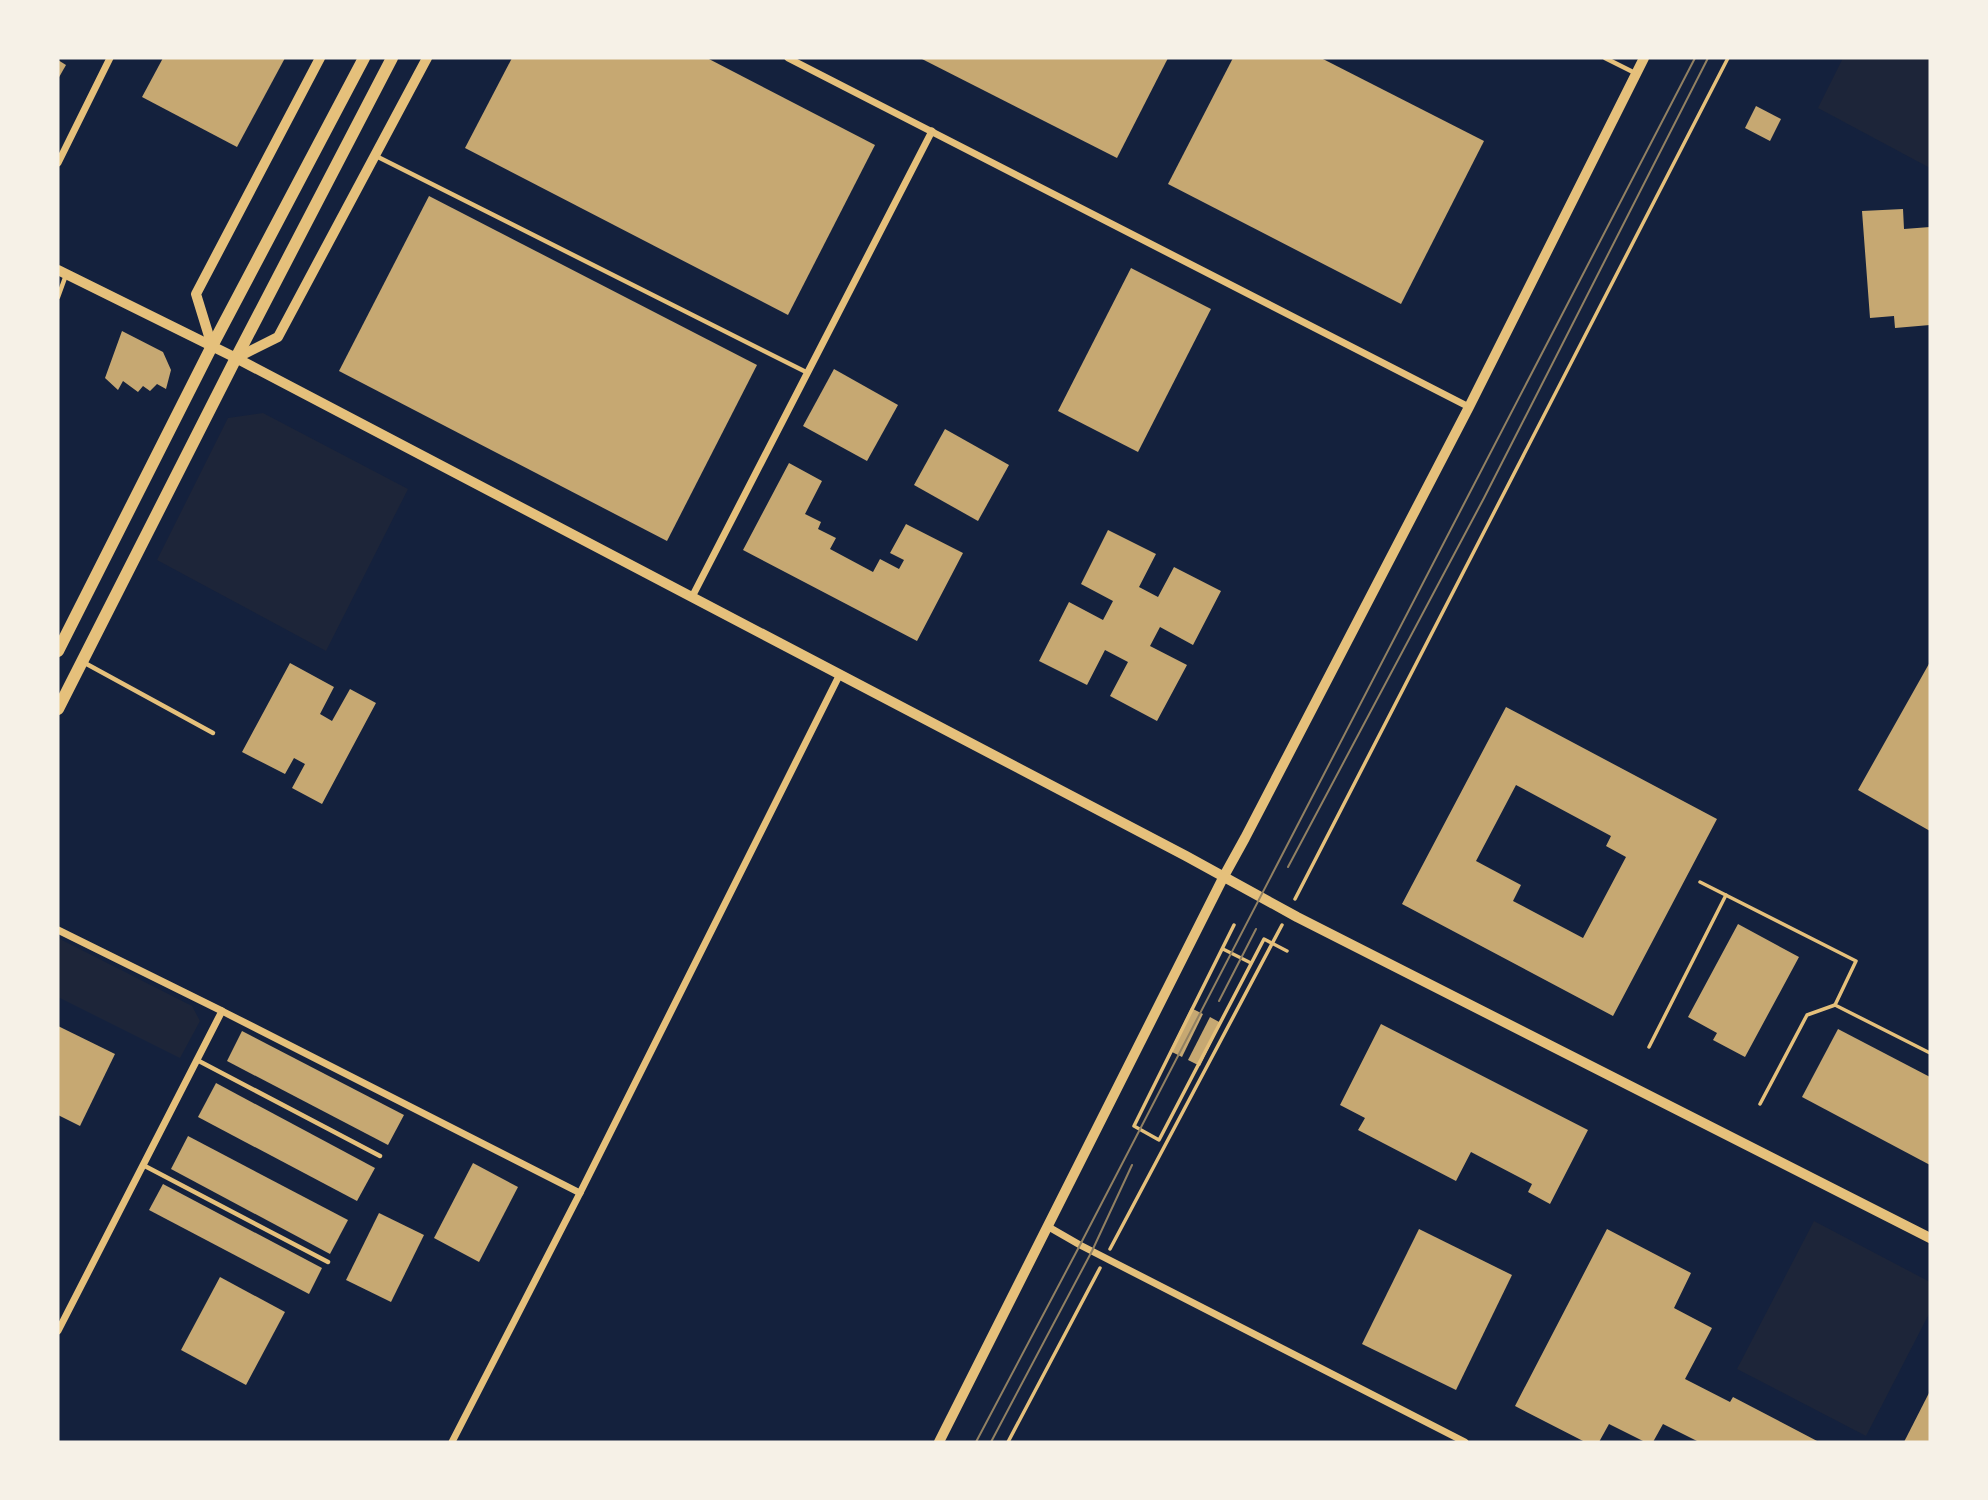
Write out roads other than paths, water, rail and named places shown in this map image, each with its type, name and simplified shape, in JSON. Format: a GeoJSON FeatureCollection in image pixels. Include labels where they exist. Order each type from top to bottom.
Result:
{"type":"FeatureCollection","features":[{"type":"Feature","properties":{"kind":"main road"},"geometry":{"type":"LineString","coordinates":[[58,651],[212,346],[364,58]]}},
{"type":"Feature","properties":{"kind":"main road"},"geometry":{"type":"LineString","coordinates":[[58,709],[392,58]]}},
{"type":"Feature","properties":{"kind":"street"},"geometry":{"type":"LineString","coordinates":[[58,163],[110,58]]}},
{"type":"Feature","properties":{"kind":"street"},"geometry":{"type":"LineString","coordinates":[[212,346],[196,293],[320,58]]}},
{"type":"Feature","properties":{"kind":"street"},"geometry":{"type":"LineString","coordinates":[[236,358],[278,337],[427,58]]}},
{"type":"Feature","properties":{"kind":"street"},"geometry":{"type":"LineString","coordinates":[[788,58],[1469,407]]}},
{"type":"Feature","properties":{"kind":"street"},"geometry":{"type":"LineString","coordinates":[[939,1442],[1224,876],[1469,407],[1644,58]]}},
{"type":"Feature","properties":{"kind":"street"},"geometry":{"type":"LineString","coordinates":[[692,597],[932,131]]}},
{"type":"Feature","properties":{"kind":"street"},"geometry":{"type":"LineString","coordinates":[[62,272],[236,358],[1224,876],[1293,915],[1930,1238]]}},
{"type":"Feature","properties":{"kind":"street"},"geometry":{"type":"LineString","coordinates":[[452,1442],[840,674]]}},
{"type":"Feature","properties":{"kind":"street"},"geometry":{"type":"LineString","coordinates":[[58,930],[580,1193]]}},
{"type":"Feature","properties":{"kind":"street"},"geometry":{"type":"LineString","coordinates":[[58,1331],[222,1011]]}},
{"type":"Feature","properties":{"kind":"street"},"geometry":{"type":"LineString","coordinates":[[1047,1226],[1465,1442]]}},
{"type":"Feature","properties":{"kind":"lane"},"geometry":{"type":"LineString","coordinates":[[1605,58],[1636,74]]}},
{"type":"Feature","properties":{"kind":"lane"},"geometry":{"type":"LineString","coordinates":[[375,155],[808,373]]}},
{"type":"Feature","properties":{"kind":"lane"},"geometry":{"type":"LineString","coordinates":[[58,297],[62,272]]}},
{"type":"Feature","properties":{"kind":"lane"},"geometry":{"type":"LineString","coordinates":[[82,662],[213,733]]}},
{"type":"Feature","properties":{"kind":"lane"},"geometry":{"type":"LineString","coordinates":[[197,1060],[380,1156]]}},
{"type":"Feature","properties":{"kind":"lane"},"geometry":{"type":"LineString","coordinates":[[143,1165],[328,1262]]}},
{"type":"Feature","properties":{"kind":"tram line"},"geometry":{"type":"LineString","coordinates":[[976,1442],[1695,58]]}},
{"type":"Feature","properties":{"kind":"tram line"},"geometry":{"type":"LineString","coordinates":[[1288,867],[1484,498],[1708,58]]}},
{"type":"Feature","properties":{"kind":"tram line"},"geometry":{"type":"LineString","coordinates":[[1219,1001],[1256,929]]}},
{"type":"Feature","properties":{"kind":"tram line"},"geometry":{"type":"LineString","coordinates":[[991,1442],[1092,1251],[1132,1165]]}}]}
